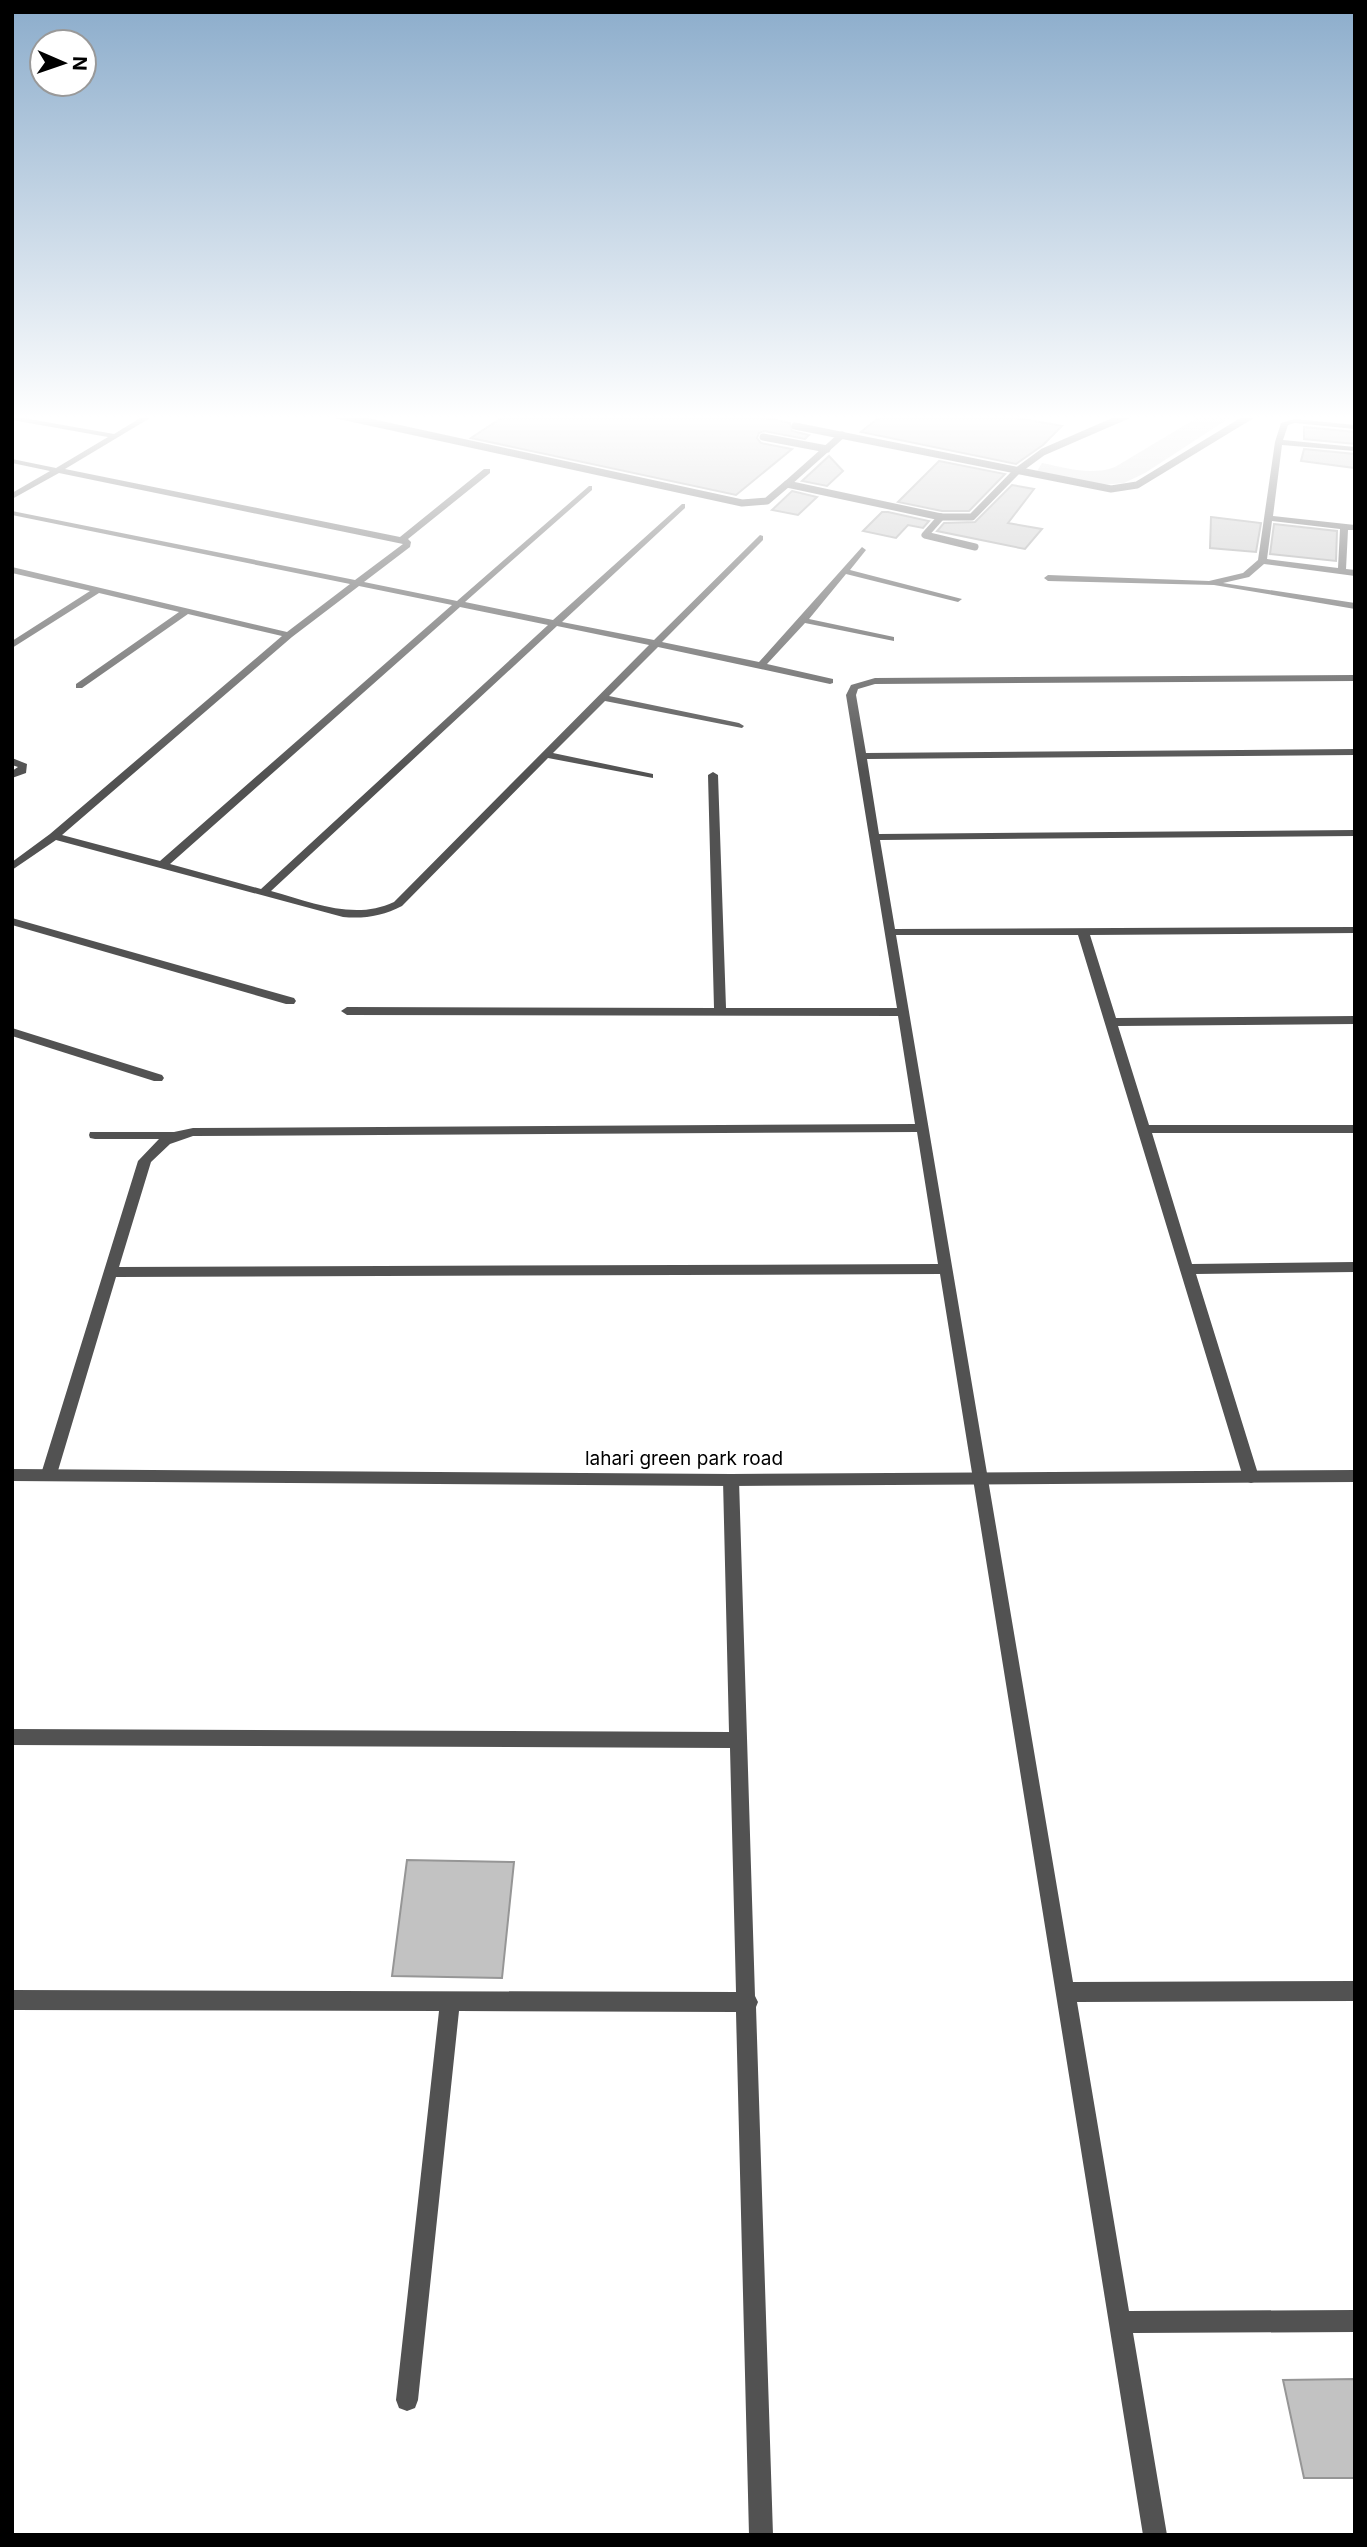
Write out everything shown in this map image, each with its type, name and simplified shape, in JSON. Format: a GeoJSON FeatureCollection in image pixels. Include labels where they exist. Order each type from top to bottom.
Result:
{"type":"FeatureCollection","features":[{"type":"Feature","properties":{"kind":"street"},"geometry":{"type":"LineString","coordinates":[[114,534],[830,681]]}},
{"type":"Feature","properties":{"kind":"street"},"geometry":{"type":"LineString","coordinates":[[12,867],[54,836],[289,635],[360,584],[407,545],[407,542],[402,540],[372,534]]}},
{"type":"Feature","properties":{"kind":"street"},"geometry":{"type":"LineString","coordinates":[[402,540],[410,534]]}},
{"type":"Feature","properties":{"kind":"street"},"geometry":{"type":"LineString","coordinates":[[164,864],[538,534]]}},
{"type":"Feature","properties":{"kind":"street"},"geometry":{"type":"LineString","coordinates":[[264,892],[652,534]]}},
{"type":"Feature","properties":{"kind":"street"},"geometry":{"type":"LineString","coordinates":[[1209,583],[1246,575],[1262,561],[1266,534]]}},
{"type":"Feature","properties":{"kind":"street"},"geometry":{"type":"LineString","coordinates":[[1342,571],[1344,534]]}},
{"type":"Feature","properties":{"kind":"street"},"geometry":{"type":"LineString","coordinates":[[54,836],[343,914],[364,916],[383,912],[398,904],[760,538]]}},
{"type":"Feature","properties":{"kind":"street"},"geometry":{"type":"LineString","coordinates":[[761,666],[862,550]]}},
{"type":"Feature","properties":{"kind":"street"},"geometry":{"type":"LineString","coordinates":[[1262,561],[1355,573]]}},
{"type":"Feature","properties":{"kind":"street"},"geometry":{"type":"LineString","coordinates":[[12,570],[289,635]]}},
{"type":"Feature","properties":{"kind":"street"},"geometry":{"type":"LineString","coordinates":[[844,571],[958,598]]}},
{"type":"Feature","properties":{"kind":"street"},"geometry":{"type":"LineString","coordinates":[[1048,578],[1209,583],[1355,606]]}},
{"type":"Feature","properties":{"kind":"street"},"geometry":{"type":"LineString","coordinates":[[12,645],[98,590]]}},
{"type":"Feature","properties":{"kind":"street"},"geometry":{"type":"LineString","coordinates":[[79,686],[186,611]]}},
{"type":"Feature","properties":{"kind":"street"},"geometry":{"type":"LineString","coordinates":[[803,620],[891,639]]}},
{"type":"Feature","properties":{"kind":"street"},"geometry":{"type":"LineString","coordinates":[[1155,2535],[851,695],[854,687],[863,683],[1355,678]]}},
{"type":"Feature","properties":{"kind":"street"},"geometry":{"type":"LineString","coordinates":[[601,697],[739,726]]}},
{"type":"Feature","properties":{"kind":"street"},"geometry":{"type":"LineString","coordinates":[[861,756],[1355,752]]}},
{"type":"Feature","properties":{"kind":"street"},"geometry":{"type":"LineString","coordinates":[[545,754],[649,776]]}},
{"type":"Feature","properties":{"kind":"street"},"geometry":{"type":"LineString","coordinates":[[12,761],[23,766],[22,771],[12,775]]}},
{"type":"Feature","properties":{"kind":"street"},"geometry":{"type":"LineString","coordinates":[[713,775],[720,1012]]}},
{"type":"Feature","properties":{"kind":"street"},"geometry":{"type":"LineString","coordinates":[[875,837],[1355,833]]}},
{"type":"Feature","properties":{"kind":"street"},"geometry":{"type":"LineString","coordinates":[[12,921],[290,1001]]}},
{"type":"Feature","properties":{"kind":"street"},"geometry":{"type":"LineString","coordinates":[[890,932],[1355,930]]}},
{"type":"Feature","properties":{"kind":"street"},"geometry":{"type":"LineString","coordinates":[[1083,931],[1251,1477]]}},
{"type":"Feature","properties":{"kind":"street"},"geometry":{"type":"LineString","coordinates":[[347,1011],[904,1012]]}},
{"type":"Feature","properties":{"kind":"street"},"geometry":{"type":"LineString","coordinates":[[1112,1022],[1355,1020]]}},
{"type":"Feature","properties":{"kind":"street"},"geometry":{"type":"LineString","coordinates":[[12,1032],[158,1078]]}},
{"type":"Feature","properties":{"kind":"street"},"geometry":{"type":"LineString","coordinates":[[95,1135],[174,1135],[193,1132],[923,1128]]}},
{"type":"Feature","properties":{"kind":"street"},"geometry":{"type":"LineString","coordinates":[[1144,1129],[1355,1129]]}},
{"type":"Feature","properties":{"kind":"street"},"geometry":{"type":"LineString","coordinates":[[49,1475],[145,1161],[158,1143],[174,1135]]}},
{"type":"Feature","properties":{"kind":"street"},"geometry":{"type":"LineString","coordinates":[[1187,1269],[1355,1267]]}},
{"type":"Feature","properties":{"kind":"street"},"geometry":{"type":"LineString","coordinates":[[110,1272],[946,1269]]}},
{"type":"Feature","properties":{"kind":"street","name":"lahari green park road"},"geometry":{"type":"LineString","coordinates":[[12,1475],[731,1480],[1355,1476]]}},
{"type":"Feature","properties":{"kind":"street"},"geometry":{"type":"LineString","coordinates":[[731,1480],[748,2002],[761,2535]]}},
{"type":"Feature","properties":{"kind":"street"},"geometry":{"type":"LineString","coordinates":[[12,1737],[740,1740]]}},
{"type":"Feature","properties":{"kind":"street"},"geometry":{"type":"LineString","coordinates":[[1065,1992],[1355,1991]]}},
{"type":"Feature","properties":{"kind":"street"},"geometry":{"type":"LineString","coordinates":[[12,2000],[748,2002]]}},
{"type":"Feature","properties":{"kind":"street"},"geometry":{"type":"LineString","coordinates":[[407,2399],[450,2001]]}},
{"type":"Feature","properties":{"kind":"street"},"geometry":{"type":"LineString","coordinates":[[1120,2322],[1355,2321]]}},
{"type":"Feature","properties":{"kind":"lane"},"geometry":{"type":"LineString","coordinates":[[926,534],[975,547]]}},
{"type":"Feature","properties":{"kind":"building"},"geometry":{"type":"Polygon","coordinates":[[[876,534],[900,534],[896,538],[876,534]]]}},
{"type":"Feature","properties":{"kind":"building"},"geometry":{"type":"Polygon","coordinates":[[[951,534],[1038,534],[1025,549],[951,534]]]}},
{"type":"Feature","properties":{"kind":"building"},"geometry":{"type":"Polygon","coordinates":[[[1210,534],[1259,534],[1256,552],[1210,548],[1210,534]]]}},
{"type":"Feature","properties":{"kind":"building"},"geometry":{"type":"Polygon","coordinates":[[[1273,534],[1337,534],[1336,561],[1270,554],[1273,534]]]}},
{"type":"Feature","properties":{"kind":"building"},"geometry":{"type":"Polygon","coordinates":[[[407,1860],[514,1862],[502,1978],[392,1976],[407,1860]]]}},
{"type":"Feature","properties":{"kind":"building"},"geometry":{"type":"Polygon","coordinates":[[[1355,2379],[1355,2478],[1304,2478],[1283,2380],[1355,2379]]]}}]}
